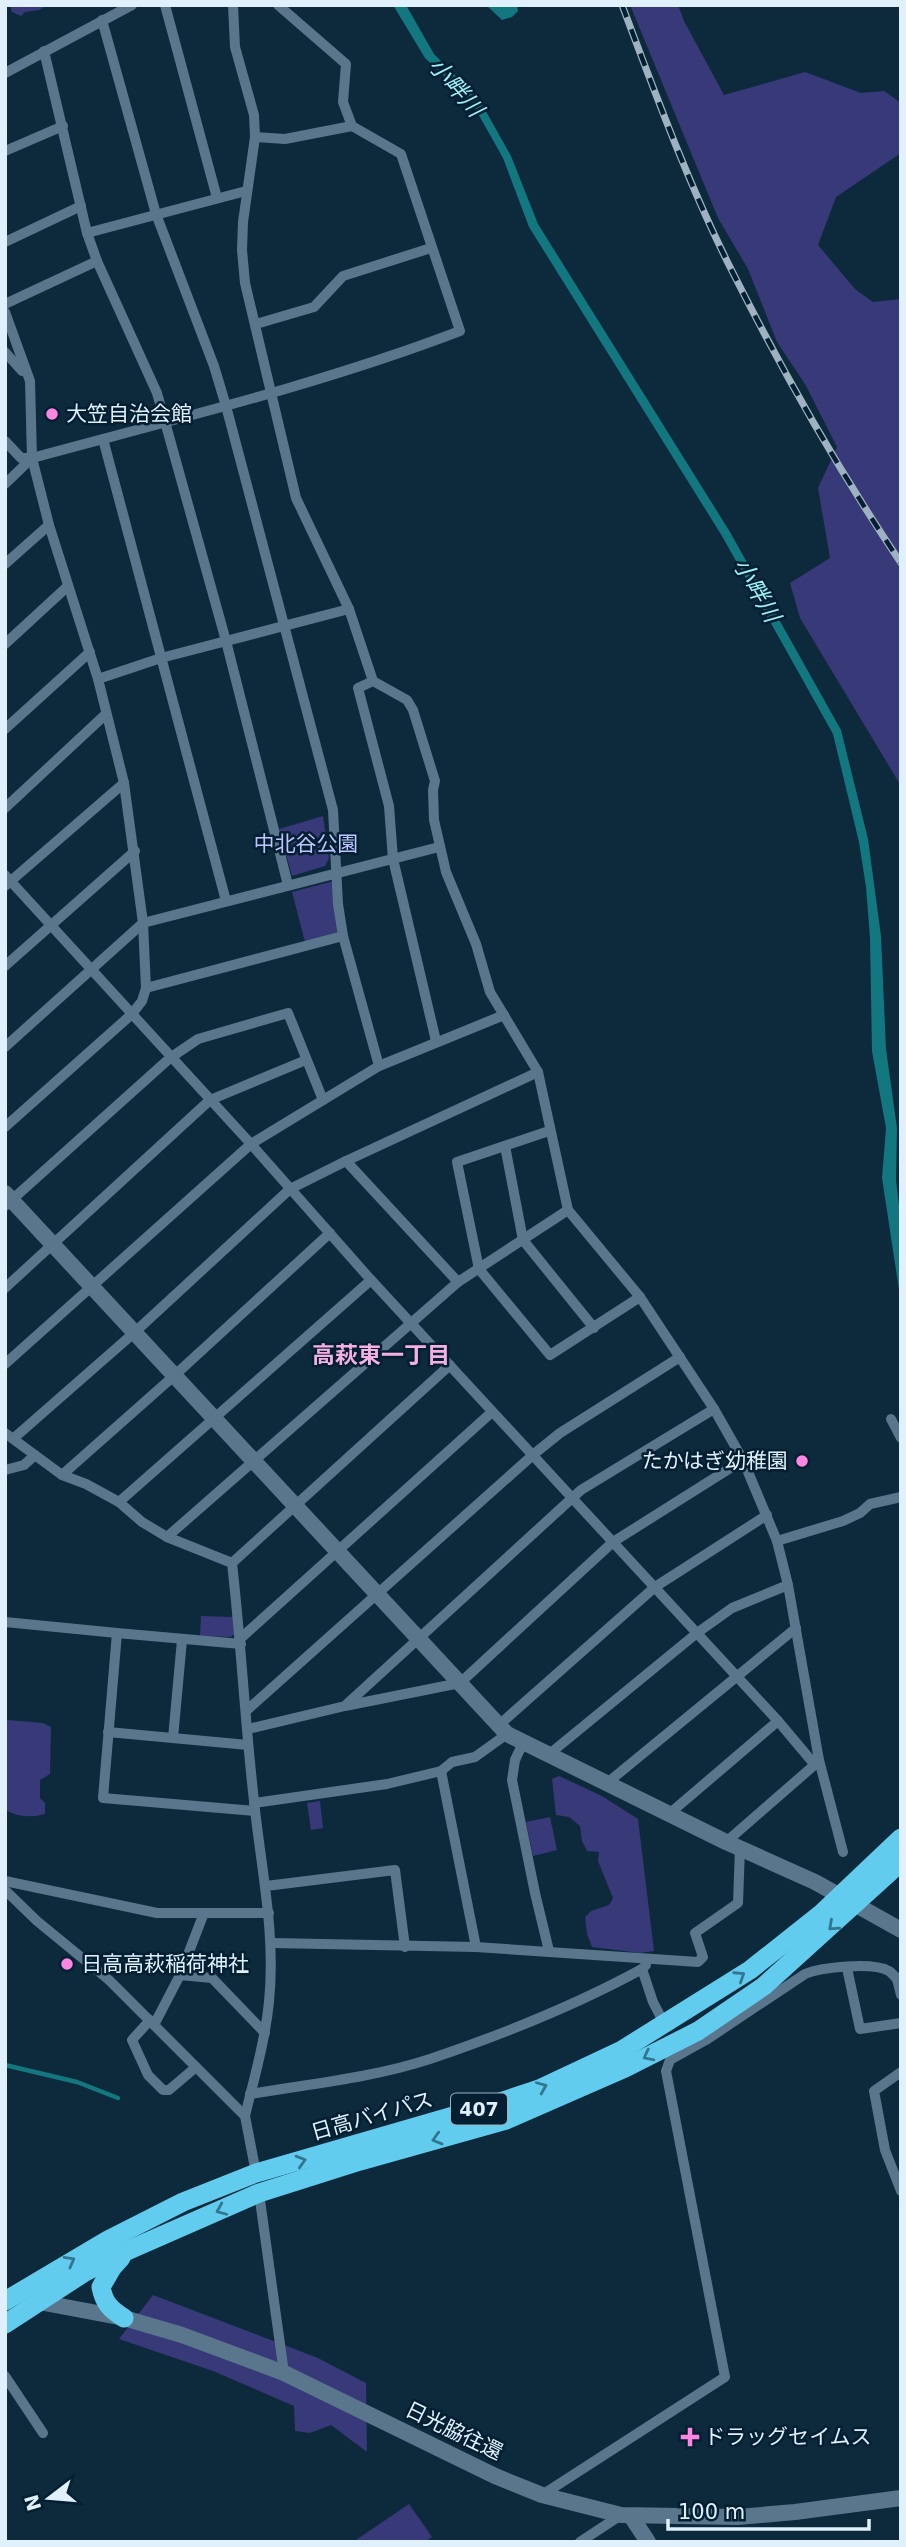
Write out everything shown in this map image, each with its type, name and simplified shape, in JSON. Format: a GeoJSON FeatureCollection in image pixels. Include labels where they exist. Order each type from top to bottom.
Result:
{"type":"FeatureCollection","features":[{"type":"Feature","properties":{"kind":"highway","name":"日高バイパス"},"geometry":{"type":"LineString","coordinates":[[39,2302],[85,2272],[129,2250],[260,2193],[360,2161],[506,2120],[625,2068],[698,2031],[764,1986],[848,1900],[901,1838]]}},
{"type":"Feature","properties":{"kind":"highway","name":"日高バイパス"},"geometry":{"type":"LineString","coordinates":[[8,2298],[118,2234],[183,2202],[256,2173],[539,2089],[622,2050],[750,1970],[822,1913],[848,1900],[901,1862]]}},
{"type":"Feature","properties":{"kind":"highway"},"geometry":{"type":"LineString","coordinates":[[124,2318],[104,2300],[101,2287],[112,2268],[129,2250]]}},
{"type":"Feature","properties":{"kind":"highway","name":"日光脇往還"},"geometry":{"type":"LineString","coordinates":[[8,2298],[39,2302]]}},
{"type":"Feature","properties":{"kind":"highway","name":"407"},"geometry":{"type":"LineString","coordinates":[[5,2324],[39,2302]]}},
{"type":"Feature","properties":{"kind":"street"},"geometry":{"type":"LineString","coordinates":[[5,73],[132,5]]}},
{"type":"Feature","properties":{"kind":"street"},"geometry":{"type":"LineString","coordinates":[[164,5],[216,198]]}},
{"type":"Feature","properties":{"kind":"street"},"geometry":{"type":"LineString","coordinates":[[233,5],[235,47],[254,116],[255,138],[246,191],[242,250],[246,284],[296,498],[349,609],[373,681],[407,700],[413,710],[435,781],[434,820],[446,872],[476,944],[490,992],[538,1072],[568,1210],[640,1297],[714,1409],[743,1460],[767,1515],[777,1541],[788,1585],[817,1763],[843,1852]]}},
{"type":"Feature","properties":{"kind":"street"},"geometry":{"type":"LineString","coordinates":[[5,441],[21,458],[32,458],[273,393],[389,358],[460,331],[401,155],[352,126],[343,102],[346,64],[278,5]]}},
{"type":"Feature","properties":{"kind":"street"},"geometry":{"type":"LineString","coordinates":[[102,20],[156,214],[214,366],[226,406],[333,810],[338,904],[343,936],[379,1066]]}},
{"type":"Feature","properties":{"kind":"street"},"geometry":{"type":"LineString","coordinates":[[44,51],[87,233],[157,393],[226,641],[288,885]]}},
{"type":"Feature","properties":{"kind":"street"},"geometry":{"type":"LineString","coordinates":[[5,151],[63,126]]}},
{"type":"Feature","properties":{"kind":"street"},"geometry":{"type":"LineString","coordinates":[[255,138],[285,139],[352,126]]}},
{"type":"Feature","properties":{"kind":"street"},"geometry":{"type":"LineString","coordinates":[[87,233],[246,191]]}},
{"type":"Feature","properties":{"kind":"street"},"geometry":{"type":"LineString","coordinates":[[5,242],[81,206]]}},
{"type":"Feature","properties":{"kind":"street"},"geometry":{"type":"LineString","coordinates":[[256,324],[314,307],[343,276],[431,248]]}},
{"type":"Feature","properties":{"kind":"street"},"geometry":{"type":"LineString","coordinates":[[5,304],[97,261]]}},
{"type":"Feature","properties":{"kind":"street"},"geometry":{"type":"LineString","coordinates":[[5,312],[30,381],[32,458],[49,525],[90,652],[124,783],[143,923],[145,988],[142,1001],[132,1014],[5,1128]]}},
{"type":"Feature","properties":{"kind":"street"},"geometry":{"type":"LineString","coordinates":[[5,352],[26,374]]}},
{"type":"Feature","properties":{"kind":"street"},"geometry":{"type":"LineString","coordinates":[[103,439],[226,901]]}},
{"type":"Feature","properties":{"kind":"street"},"geometry":{"type":"LineString","coordinates":[[5,484],[32,458]]}},
{"type":"Feature","properties":{"kind":"street"},"geometry":{"type":"LineString","coordinates":[[5,564],[49,525]]}},
{"type":"Feature","properties":{"kind":"street"},"geometry":{"type":"LineString","coordinates":[[5,644],[68,586]]}},
{"type":"Feature","properties":{"kind":"street"},"geometry":{"type":"LineString","coordinates":[[97,678],[160,658],[349,609]]}},
{"type":"Feature","properties":{"kind":"street"},"geometry":{"type":"LineString","coordinates":[[5,729],[90,652]]}},
{"type":"Feature","properties":{"kind":"street"},"geometry":{"type":"LineString","coordinates":[[373,681],[358,688],[389,806],[393,859],[436,1041]]}},
{"type":"Feature","properties":{"kind":"street"},"geometry":{"type":"LineString","coordinates":[[5,808],[106,714]]}},
{"type":"Feature","properties":{"kind":"street"},"geometry":{"type":"LineString","coordinates":[[124,783],[7,881],[132,1014],[371,1280],[817,1763]]}},
{"type":"Feature","properties":{"kind":"street"},"geometry":{"type":"LineString","coordinates":[[5,1047],[143,923],[439,847]]}},
{"type":"Feature","properties":{"kind":"street"},"geometry":{"type":"LineString","coordinates":[[5,966],[135,851]]}},
{"type":"Feature","properties":{"kind":"street"},"geometry":{"type":"LineString","coordinates":[[145,988],[343,936]]}},
{"type":"Feature","properties":{"kind":"street"},"geometry":{"type":"LineString","coordinates":[[323,1100],[288,1013],[198,1039],[170,1058],[7,1200],[54,1244],[503,1729],[547,1756],[848,1900],[901,1930]]}},
{"type":"Feature","properties":{"kind":"street"},"geometry":{"type":"LineString","coordinates":[[5,1364],[251,1144],[379,1066],[504,1015]]}},
{"type":"Feature","properties":{"kind":"street"},"geometry":{"type":"LineString","coordinates":[[5,1288],[210,1100],[306,1060]]}},
{"type":"Feature","properties":{"kind":"street"},"geometry":{"type":"LineString","coordinates":[[232,1563],[167,1537],[142,1522],[119,1502],[86,1484],[61,1475],[10,1436],[135,1332],[290,1189],[346,1160],[538,1072]]}},
{"type":"Feature","properties":{"kind":"street"},"geometry":{"type":"LineString","coordinates":[[550,1131],[457,1162],[480,1269],[550,1355],[640,1297]]}},
{"type":"Feature","properties":{"kind":"street"},"geometry":{"type":"LineString","coordinates":[[505,1146],[523,1240],[594,1328]]}},
{"type":"Feature","properties":{"kind":"street"},"geometry":{"type":"LineString","coordinates":[[346,1160],[458,1282]]}},
{"type":"Feature","properties":{"kind":"street"},"geometry":{"type":"LineString","coordinates":[[167,1537],[458,1282],[568,1210]]}},
{"type":"Feature","properties":{"kind":"street"},"geometry":{"type":"LineString","coordinates":[[61,1475],[175,1376],[330,1234]]}},
{"type":"Feature","properties":{"kind":"street"},"geometry":{"type":"LineString","coordinates":[[119,1502],[371,1280]]}},
{"type":"Feature","properties":{"kind":"street"},"geometry":{"type":"LineString","coordinates":[[246,1711],[534,1454],[560,1433],[680,1357]]}},
{"type":"Feature","properties":{"kind":"street"},"geometry":{"type":"LineString","coordinates":[[232,1563],[450,1366]]}},
{"type":"Feature","properties":{"kind":"street"},"geometry":{"type":"LineString","coordinates":[[345,1706],[581,1490],[714,1409]]}},
{"type":"Feature","properties":{"kind":"street"},"geometry":{"type":"LineString","coordinates":[[5,1622],[182,1640],[241,1641],[336,1550],[492,1412]]}},
{"type":"Feature","properties":{"kind":"street"},"geometry":{"type":"LineString","coordinates":[[891,1419],[901,1438]]}},
{"type":"Feature","properties":{"kind":"street"},"geometry":{"type":"LineString","coordinates":[[5,1470],[24,1465],[35,1455]]}},
{"type":"Feature","properties":{"kind":"street"},"geometry":{"type":"LineString","coordinates":[[248,1729],[460,1683],[613,1542],[743,1460]]}},
{"type":"Feature","properties":{"kind":"street"},"geometry":{"type":"LineString","coordinates":[[777,1541],[843,1521],[860,1513],[870,1504],[901,1497]]}},
{"type":"Feature","properties":{"kind":"street"},"geometry":{"type":"LineString","coordinates":[[117,1633],[103,1798],[255,1807],[387,1784],[441,1771],[452,1762],[475,1757],[654,1587],[767,1515]]}},
{"type":"Feature","properties":{"kind":"street"},"geometry":{"type":"LineString","coordinates":[[232,1563],[241,1641],[248,1745],[272,1943],[265,2033],[245,2116],[256,2173]]}},
{"type":"Feature","properties":{"kind":"street"},"geometry":{"type":"LineString","coordinates":[[547,1756],[697,1633],[732,1608],[788,1585]]}},
{"type":"Feature","properties":{"kind":"street"},"geometry":{"type":"LineString","coordinates":[[607,1783],[796,1628]]}},
{"type":"Feature","properties":{"kind":"street"},"geometry":{"type":"LineString","coordinates":[[173,1738],[182,1640]]}},
{"type":"Feature","properties":{"kind":"street"},"geometry":{"type":"LineString","coordinates":[[669,1814],[778,1721]]}},
{"type":"Feature","properties":{"kind":"street"},"geometry":{"type":"LineString","coordinates":[[108,1732],[248,1745]]}},
{"type":"Feature","properties":{"kind":"street"},"geometry":{"type":"LineString","coordinates":[[523,1743],[515,1760],[512,1780],[549,1951]]}},
{"type":"Feature","properties":{"kind":"street"},"geometry":{"type":"LineString","coordinates":[[733,1845],[817,1763]]}},
{"type":"Feature","properties":{"kind":"street"},"geometry":{"type":"LineString","coordinates":[[441,1771],[476,1947]]}},
{"type":"Feature","properties":{"kind":"street"},"geometry":{"type":"LineString","coordinates":[[272,1943],[476,1947],[698,1962],[703,1957],[695,1933],[738,1903],[733,1845]]}},
{"type":"Feature","properties":{"kind":"street"},"geometry":{"type":"LineString","coordinates":[[266,1885],[395,1870],[405,1947]]}},
{"type":"Feature","properties":{"kind":"street"},"geometry":{"type":"LineString","coordinates":[[5,1881],[158,1913],[269,1913]]}},
{"type":"Feature","properties":{"kind":"street"},"geometry":{"type":"LineString","coordinates":[[5,1890],[37,1921],[109,1980],[245,2116]]}},
{"type":"Feature","properties":{"kind":"street"},"geometry":{"type":"LineString","coordinates":[[195,2067],[169,2090],[163,2090],[148,2075],[132,2040],[152,2023],[180,1975],[204,1913]]}},
{"type":"Feature","properties":{"kind":"street"},"geometry":{"type":"LineString","coordinates":[[250,2094],[371,2073],[428,2059],[588,1998],[642,1969],[653,1958]]}},
{"type":"Feature","properties":{"kind":"street"},"geometry":{"type":"LineString","coordinates":[[847,1968],[860,2029],[901,2023]]}},
{"type":"Feature","properties":{"kind":"street"},"geometry":{"type":"LineString","coordinates":[[542,2495],[725,2377],[666,2071],[670,2060],[706,2040],[804,1974],[815,1970],[879,1968],[899,1978],[901,1995]]}},
{"type":"Feature","properties":{"kind":"street"},"geometry":{"type":"LineString","coordinates":[[642,1969],[653,2002],[665,2025]]}},
{"type":"Feature","properties":{"kind":"street"},"geometry":{"type":"LineString","coordinates":[[180,1975],[212,1978],[265,2033]]}},
{"type":"Feature","properties":{"kind":"street"},"geometry":{"type":"LineString","coordinates":[[901,2072],[874,2091],[885,2150],[901,2191]]}},
{"type":"Feature","properties":{"kind":"street"},"geometry":{"type":"LineString","coordinates":[[260,2193],[284,2373]]}},
{"type":"Feature","properties":{"kind":"street","name":"日光脇往還"},"geometry":{"type":"LineString","coordinates":[[39,2302],[154,2325],[284,2373],[495,2476],[542,2495],[626,2515],[738,2517],[901,2498]]}},
{"type":"Feature","properties":{"kind":"street"},"geometry":{"type":"LineString","coordinates":[[5,2376],[43,2433]]}},
{"type":"Feature","properties":{"kind":"street"},"geometry":{"type":"LineString","coordinates":[[580,2542],[626,2515],[648,2542]]}},
{"type":"Feature","properties":{"kind":"green space"},"geometry":{"type":"Polygon","coordinates":[[[10,5],[48,5],[39,10],[25,12],[21,16],[12,12],[10,5]]]}},
{"type":"Feature","properties":{"kind":"green space"},"geometry":{"type":"Polygon","coordinates":[[[630,5],[678,5],[724,95],[805,72],[861,93],[884,91],[901,103],[901,153],[836,197],[818,245],[855,289],[873,302],[901,299],[901,786],[800,618],[790,583],[830,558],[818,488],[837,447],[805,384],[777,342],[748,269],[718,218],[630,5]]]}},
{"type":"Feature","properties":{"kind":"green space","name":"中北谷公園"},"geometry":{"type":"Polygon","coordinates":[[[323,816],[329,858],[325,866],[292,876],[279,829],[323,816]]]}},
{"type":"Feature","properties":{"kind":"green space"},"geometry":{"type":"Polygon","coordinates":[[[334,881],[339,933],[305,942],[292,892],[334,881]]]}},
{"type":"Feature","properties":{"kind":"green space"},"geometry":{"type":"Polygon","coordinates":[[[201,1616],[235,1617],[236,1633],[231,1637],[200,1636],[201,1616]]]}},
{"type":"Feature","properties":{"kind":"green space"},"geometry":{"type":"Polygon","coordinates":[[[5,1722],[43,1723],[51,1727],[50,1774],[40,1780],[40,1798],[45,1803],[45,1814],[25,1816],[5,1810],[5,1722]]]}},
{"type":"Feature","properties":{"kind":"green space"},"geometry":{"type":"Polygon","coordinates":[[[559,1776],[602,1796],[638,1819],[654,1951],[640,1953],[592,1947],[585,1917],[591,1911],[609,1905],[613,1898],[598,1861],[599,1852],[587,1851],[582,1841],[580,1826],[569,1817],[556,1815],[552,1779],[559,1776]]]}},
{"type":"Feature","properties":{"kind":"green space"},"geometry":{"type":"Polygon","coordinates":[[[320,1801],[323,1828],[311,1830],[307,1803],[320,1801]]]}},
{"type":"Feature","properties":{"kind":"green space"},"geometry":{"type":"Polygon","coordinates":[[[550,1817],[557,1850],[533,1856],[526,1822],[550,1817]]]}},
{"type":"Feature","properties":{"kind":"green space"},"geometry":{"type":"Polygon","coordinates":[[[153,2295],[318,2358],[366,2383],[367,2452],[331,2425],[310,2433],[295,2431],[294,2406],[213,2371],[119,2339],[153,2295]]]}},
{"type":"Feature","properties":{"kind":"green space"},"geometry":{"type":"Polygon","coordinates":[[[409,2504],[432,2537],[425,2542],[353,2542],[409,2504]]]}},
{"type":"Feature","properties":{"kind":"water","name":"小畔川"},"geometry":{"type":"Polygon","coordinates":[[[393,5],[406,5],[434,54],[479,99],[511,156],[538,224],[730,532],[841,730],[868,839],[881,936],[886,1049],[897,1128],[896,1180],[901,1222],[901,1303],[882,1178],[886,1128],[872,1051],[870,938],[866,887],[859,842],[833,734],[722,536],[529,227],[503,158],[472,103],[425,58],[393,5]]]}},
{"type":"Feature","properties":{"kind":"water"},"geometry":{"type":"Polygon","coordinates":[[[486,5],[517,5],[518,11],[512,17],[502,20],[486,5]]]}},
{"type":"Feature","properties":{"kind":"waterway"},"geometry":{"type":"LineString","coordinates":[[5,2065],[77,2082],[118,2098]]}},
{"type":"Feature","properties":{"kind":"railway"},"geometry":{"type":"LineString","coordinates":[[622,5],[685,169],[729,265],[810,417],[901,563]]}},
{"type":"Feature","properties":{"kind":"place","name":"大笠自治会館"},"geometry":{"type":"Point","coordinates":[52,414]}},
{"type":"Feature","properties":{"kind":"place","name":"たかはぎ幼稚園"},"geometry":{"type":"Point","coordinates":[802,1461]}},
{"type":"Feature","properties":{"kind":"place","name":"日高高萩稲荷神社"},"geometry":{"type":"Point","coordinates":[67,1964]}},
{"type":"Feature","properties":{"kind":"place","name":"ドラッグセイムス"},"geometry":{"type":"Point","coordinates":[690,2437]}},
{"type":"Feature","properties":{"kind":"district","name":"高萩東一丁目"},"geometry":{"type":"Point","coordinates":[381,1355]}}]}
